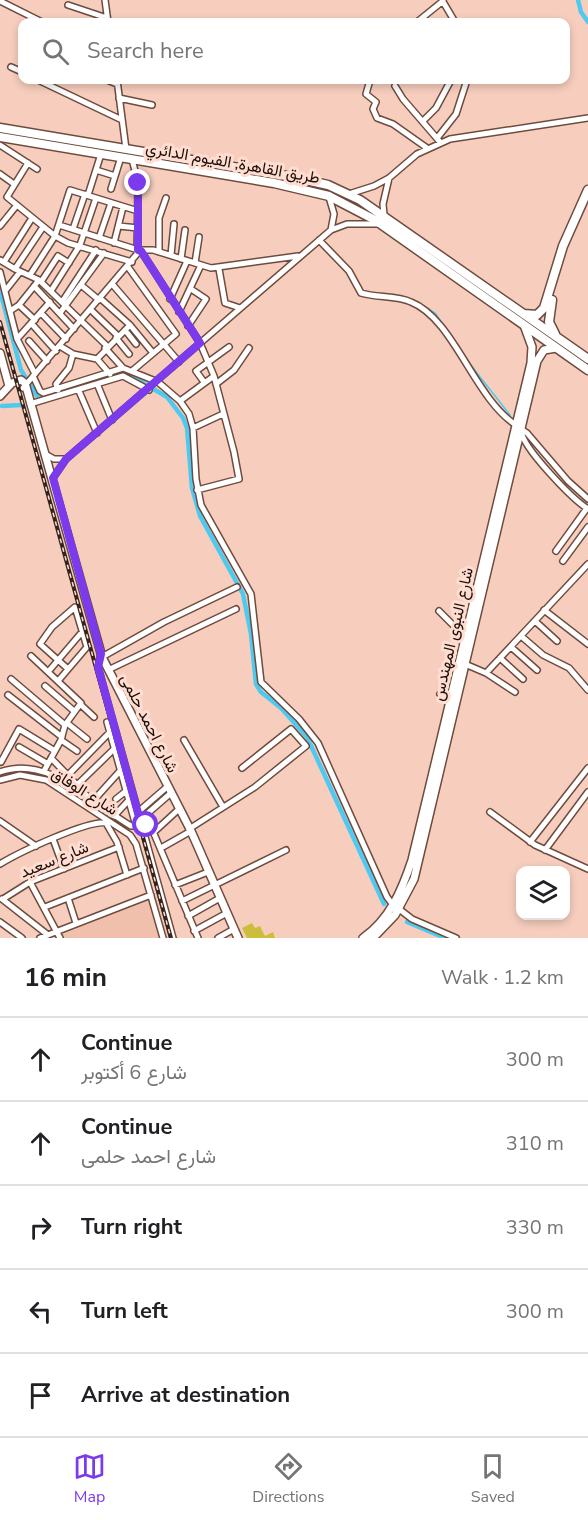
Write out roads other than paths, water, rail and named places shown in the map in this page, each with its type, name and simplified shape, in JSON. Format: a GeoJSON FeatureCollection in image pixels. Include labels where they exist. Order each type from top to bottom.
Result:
{"type":"FeatureCollection","features":[{"type":"Feature","properties":{"kind":"highway","name":"طريق القاهرة, الفيوم الدائري"},"geometry":{"type":"LineString","coordinates":[[0,128],[22,136],[121,158],[319,183],[349,194],[588,370]]}},
{"type":"Feature","properties":{"kind":"highway","name":"طريق القاهرة, الفيوم الدائري"},"geometry":{"type":"LineString","coordinates":[[0,137],[22,136],[126,149],[224,170],[329,196],[383,220]]}},
{"type":"Feature","properties":{"kind":"highway"},"geometry":{"type":"LineString","coordinates":[[523,314],[537,315],[544,308],[568,232],[588,190]]}},
{"type":"Feature","properties":{"kind":"highway"},"geometry":{"type":"LineString","coordinates":[[556,337],[549,322],[549,310],[567,248],[588,201]]}},
{"type":"Feature","properties":{"kind":"highway","name":"طريق القاهرة, الفيوم الدائري"},"geometry":{"type":"LineString","coordinates":[[466,279],[523,314],[588,359]]}},
{"type":"Feature","properties":{"kind":"main road","name":"شارع النبوى المهندس"},"geometry":{"type":"LineString","coordinates":[[373,938],[414,879],[424,823],[465,664],[518,427],[532,354],[531,340],[524,325]]}},
{"type":"Feature","properties":{"kind":"main road","name":"شارع النبوى المهندس"},"geometry":{"type":"LineString","coordinates":[[518,427],[539,357],[548,348],[556,348]]}},
{"type":"Feature","properties":{"kind":"main road"},"geometry":{"type":"LineString","coordinates":[[0,352],[9,386]]}},
{"type":"Feature","properties":{"kind":"main road"},"geometry":{"type":"LineString","coordinates":[[0,396],[9,386],[19,380],[29,382]]}},
{"type":"Feature","properties":{"kind":"main road","name":"شارع احمد حلمى"},"geometry":{"type":"LineString","coordinates":[[29,382],[30,404],[102,656],[190,830],[238,938]]}},
{"type":"Feature","properties":{"kind":"main road","name":"شارع النبوى المهندس"},"geometry":{"type":"LineString","coordinates":[[427,812],[449,704],[497,518]]}},
{"type":"Feature","properties":{"kind":"main road","name":"شارع النبوى المهندس"},"geometry":{"type":"LineString","coordinates":[[363,938],[396,907]]}},
{"type":"Feature","properties":{"kind":"street"},"geometry":{"type":"LineString","coordinates":[[105,0],[108,18]]}},
{"type":"Feature","properties":{"kind":"street"},"geometry":{"type":"LineString","coordinates":[[0,1],[34,18]]}},
{"type":"Feature","properties":{"kind":"street"},"geometry":{"type":"LineString","coordinates":[[422,18],[443,1],[453,18]]}},
{"type":"Feature","properties":{"kind":"street"},"geometry":{"type":"LineString","coordinates":[[68,5],[103,18]]}},
{"type":"Feature","properties":{"kind":"street"},"geometry":{"type":"LineString","coordinates":[[11,67],[18,70]]}},
{"type":"Feature","properties":{"kind":"street"},"geometry":{"type":"LineString","coordinates":[[46,84],[122,120]]}},
{"type":"Feature","properties":{"kind":"street"},"geometry":{"type":"LineString","coordinates":[[117,84],[126,149]]}},
{"type":"Feature","properties":{"kind":"street"},"geometry":{"type":"LineString","coordinates":[[369,84],[366,94],[376,102],[373,109],[377,118],[393,124],[427,148]]}},
{"type":"Feature","properties":{"kind":"street"},"geometry":{"type":"LineString","coordinates":[[423,121],[436,108],[450,84]]}},
{"type":"Feature","properties":{"kind":"street"},"geometry":{"type":"LineString","coordinates":[[349,194],[368,189],[389,178],[439,139],[456,114],[466,84]]}},
{"type":"Feature","properties":{"kind":"street"},"geometry":{"type":"LineString","coordinates":[[395,86],[439,139]]}},
{"type":"Feature","properties":{"kind":"street"},"geometry":{"type":"LineString","coordinates":[[119,98],[152,105]]}},
{"type":"Feature","properties":{"kind":"street"},"geometry":{"type":"LineString","coordinates":[[439,139],[588,118]]}},
{"type":"Feature","properties":{"kind":"street"},"geometry":{"type":"LineString","coordinates":[[0,145],[37,169]]}},
{"type":"Feature","properties":{"kind":"street"},"geometry":{"type":"LineString","coordinates":[[73,229],[101,154]]}},
{"type":"Feature","properties":{"kind":"street"},"geometry":{"type":"LineString","coordinates":[[111,189],[121,158]]}},
{"type":"Feature","properties":{"kind":"street"},"geometry":{"type":"LineString","coordinates":[[132,159],[137,172],[139,250],[200,343],[214,376],[234,452],[239,479],[197,490]]}},
{"type":"Feature","properties":{"kind":"street"},"geometry":{"type":"LineString","coordinates":[[28,163],[7,196],[55,236],[68,243],[96,250],[130,265],[176,334],[132,371]]}},
{"type":"Feature","properties":{"kind":"street"},"geometry":{"type":"LineString","coordinates":[[96,170],[115,176]]}},
{"type":"Feature","properties":{"kind":"street"},"geometry":{"type":"LineString","coordinates":[[0,174],[14,184]]}},
{"type":"Feature","properties":{"kind":"street"},"geometry":{"type":"LineString","coordinates":[[53,478],[66,459],[150,389],[319,240],[332,230],[347,224],[383,220],[383,204],[389,178]]}},
{"type":"Feature","properties":{"kind":"street"},"geometry":{"type":"LineString","coordinates":[[30,275],[55,236],[70,190],[138,211]]}},
{"type":"Feature","properties":{"kind":"street"},"geometry":{"type":"LineString","coordinates":[[329,196],[334,214],[332,230]]}},
{"type":"Feature","properties":{"kind":"street"},"geometry":{"type":"LineString","coordinates":[[51,291],[80,245],[96,198]]}},
{"type":"Feature","properties":{"kind":"street"},"geometry":{"type":"LineString","coordinates":[[159,252],[159,218],[166,198]]}},
{"type":"Feature","properties":{"kind":"street"},"geometry":{"type":"LineString","coordinates":[[99,238],[111,203]]}},
{"type":"Feature","properties":{"kind":"street"},"geometry":{"type":"LineString","coordinates":[[0,226],[17,206]]}},
{"type":"Feature","properties":{"kind":"street"},"geometry":{"type":"LineString","coordinates":[[114,243],[123,207]]}},
{"type":"Feature","properties":{"kind":"street"},"geometry":{"type":"LineString","coordinates":[[32,218],[2,261],[40,281],[106,347],[123,368],[157,382],[180,401],[189,414],[193,428],[197,490],[207,516],[251,594],[261,682],[299,719],[318,743],[384,891],[396,907],[415,920],[456,938]]}},
{"type":"Feature","properties":{"kind":"street"},"geometry":{"type":"LineString","coordinates":[[171,255],[174,224]]}},
{"type":"Feature","properties":{"kind":"street"},"geometry":{"type":"LineString","coordinates":[[59,225],[139,250],[159,252],[219,269],[299,256]]}},
{"type":"Feature","properties":{"kind":"street"},"geometry":{"type":"LineString","coordinates":[[119,226],[138,228]]}},
{"type":"Feature","properties":{"kind":"street"},"geometry":{"type":"LineString","coordinates":[[5,291],[43,227]]}},
{"type":"Feature","properties":{"kind":"street"},"geometry":{"type":"LineString","coordinates":[[170,298],[184,260],[185,230]]}},
{"type":"Feature","properties":{"kind":"street"},"geometry":{"type":"LineString","coordinates":[[179,312],[191,289],[198,264],[199,237]]}},
{"type":"Feature","properties":{"kind":"street"},"geometry":{"type":"LineString","coordinates":[[18,240],[30,247]]}},
{"type":"Feature","properties":{"kind":"street"},"geometry":{"type":"LineString","coordinates":[[319,240],[349,271],[361,293],[408,301],[431,314],[498,407],[527,433],[572,486],[588,499]]}},
{"type":"Feature","properties":{"kind":"street"},"geometry":{"type":"LineString","coordinates":[[60,313],[96,250]]}},
{"type":"Feature","properties":{"kind":"street"},"geometry":{"type":"LineString","coordinates":[[29,382],[130,265],[139,250]]}},
{"type":"Feature","properties":{"kind":"street"},"geometry":{"type":"LineString","coordinates":[[64,304],[104,253]]}},
{"type":"Feature","properties":{"kind":"street"},"geometry":{"type":"LineString","coordinates":[[10,311],[19,305],[33,286],[40,281],[58,256],[69,263]]}},
{"type":"Feature","properties":{"kind":"street"},"geometry":{"type":"LineString","coordinates":[[219,269],[225,303],[240,308]]}},
{"type":"Feature","properties":{"kind":"street"},"geometry":{"type":"LineString","coordinates":[[0,273],[29,382],[41,393],[58,390],[123,368]]}},
{"type":"Feature","properties":{"kind":"street"},"geometry":{"type":"LineString","coordinates":[[81,285],[100,300],[153,353]]}},
{"type":"Feature","properties":{"kind":"street"},"geometry":{"type":"LineString","coordinates":[[113,285],[179,362]]}},
{"type":"Feature","properties":{"kind":"street"},"geometry":{"type":"LineString","coordinates":[[33,286],[74,329]]}},
{"type":"Feature","properties":{"kind":"street"},"geometry":{"type":"LineString","coordinates":[[188,326],[206,299],[191,289]]}},
{"type":"Feature","properties":{"kind":"street"},"geometry":{"type":"LineString","coordinates":[[17,339],[50,302]]}},
{"type":"Feature","properties":{"kind":"street"},"geometry":{"type":"LineString","coordinates":[[19,305],[58,348],[74,354],[97,358],[110,374]]}},
{"type":"Feature","properties":{"kind":"street"},"geometry":{"type":"LineString","coordinates":[[91,310],[117,337],[129,354]]}},
{"type":"Feature","properties":{"kind":"street"},"geometry":{"type":"LineString","coordinates":[[40,312],[66,339]]}},
{"type":"Feature","properties":{"kind":"street"},"geometry":{"type":"LineString","coordinates":[[97,358],[127,328]]}},
{"type":"Feature","properties":{"kind":"street"},"geometry":{"type":"LineString","coordinates":[[127,328],[136,344]]}},
{"type":"Feature","properties":{"kind":"street"},"geometry":{"type":"LineString","coordinates":[[29,341],[47,361]]}},
{"type":"Feature","properties":{"kind":"street"},"geometry":{"type":"LineString","coordinates":[[204,382],[196,371],[230,347]]}},
{"type":"Feature","properties":{"kind":"street"},"geometry":{"type":"LineString","coordinates":[[216,384],[234,369],[249,348]]}},
{"type":"Feature","properties":{"kind":"street"},"geometry":{"type":"LineString","coordinates":[[58,390],[56,384],[69,368],[74,354]]}},
{"type":"Feature","properties":{"kind":"street"},"geometry":{"type":"LineString","coordinates":[[30,404],[98,386],[123,376],[134,379],[150,389]]}},
{"type":"Feature","properties":{"kind":"street"},"geometry":{"type":"LineString","coordinates":[[180,401],[214,376]]}},
{"type":"Feature","properties":{"kind":"street"},"geometry":{"type":"LineString","coordinates":[[98,386],[112,420]]}},
{"type":"Feature","properties":{"kind":"street"},"geometry":{"type":"LineString","coordinates":[[79,391],[97,433]]}},
{"type":"Feature","properties":{"kind":"street"},"geometry":{"type":"LineString","coordinates":[[193,428],[223,414]]}},
{"type":"Feature","properties":{"kind":"street"},"geometry":{"type":"LineString","coordinates":[[518,427],[523,439],[558,482],[587,508],[556,551]]}},
{"type":"Feature","properties":{"kind":"street"},"geometry":{"type":"LineString","coordinates":[[45,454],[57,459],[66,459]]}},
{"type":"Feature","properties":{"kind":"street"},"geometry":{"type":"LineString","coordinates":[[563,561],[588,527]]}},
{"type":"Feature","properties":{"kind":"street"},"geometry":{"type":"LineString","coordinates":[[486,673],[544,610],[554,604],[588,564]]}},
{"type":"Feature","properties":{"kind":"street"},"geometry":{"type":"LineString","coordinates":[[139,823],[138,812],[98,667],[102,656],[164,622],[237,587]]}},
{"type":"Feature","properties":{"kind":"street"},"geometry":{"type":"LineString","coordinates":[[58,681],[87,647],[75,607],[56,623],[40,644],[68,669]]}},
{"type":"Feature","properties":{"kind":"street"},"geometry":{"type":"LineString","coordinates":[[108,670],[236,609]]}},
{"type":"Feature","properties":{"kind":"street"},"geometry":{"type":"LineString","coordinates":[[544,610],[588,644]]}},
{"type":"Feature","properties":{"kind":"street"},"geometry":{"type":"LineString","coordinates":[[440,611],[465,637]]}},
{"type":"Feature","properties":{"kind":"street"},"geometry":{"type":"LineString","coordinates":[[535,621],[557,641]]}},
{"type":"Feature","properties":{"kind":"street"},"geometry":{"type":"LineString","coordinates":[[48,672],[82,632]]}},
{"type":"Feature","properties":{"kind":"street"},"geometry":{"type":"LineString","coordinates":[[521,636],[543,655],[569,668],[588,690]]}},
{"type":"Feature","properties":{"kind":"street"},"geometry":{"type":"LineString","coordinates":[[511,647],[537,670]]}},
{"type":"Feature","properties":{"kind":"street"},"geometry":{"type":"LineString","coordinates":[[31,656],[94,717]]}},
{"type":"Feature","properties":{"kind":"street"},"geometry":{"type":"LineString","coordinates":[[500,658],[523,679]]}},
{"type":"Feature","properties":{"kind":"street"},"geometry":{"type":"LineString","coordinates":[[465,664],[486,673],[514,692]]}},
{"type":"Feature","properties":{"kind":"street"},"geometry":{"type":"LineString","coordinates":[[11,679],[87,739]]}},
{"type":"Feature","properties":{"kind":"street"},"geometry":{"type":"LineString","coordinates":[[45,686],[74,711]]}},
{"type":"Feature","properties":{"kind":"street"},"geometry":{"type":"LineString","coordinates":[[440,694],[449,704]]}},
{"type":"Feature","properties":{"kind":"street"},"geometry":{"type":"LineString","coordinates":[[8,695],[77,751]]}},
{"type":"Feature","properties":{"kind":"street"},"geometry":{"type":"LineString","coordinates":[[44,771],[62,738],[66,724],[80,704]]}},
{"type":"Feature","properties":{"kind":"street"},"geometry":{"type":"LineString","coordinates":[[107,722],[126,791],[139,823],[173,938]]}},
{"type":"Feature","properties":{"kind":"street"},"geometry":{"type":"LineString","coordinates":[[15,769],[0,762],[19,729],[55,751]]}},
{"type":"Feature","properties":{"kind":"street"},"geometry":{"type":"LineString","coordinates":[[161,848],[255,787],[306,746],[291,729],[242,768]]}},
{"type":"Feature","properties":{"kind":"street"},"geometry":{"type":"LineString","coordinates":[[68,775],[110,732]]}},
{"type":"Feature","properties":{"kind":"street"},"geometry":{"type":"LineString","coordinates":[[184,740],[223,807]]}},
{"type":"Feature","properties":{"kind":"street"},"geometry":{"type":"LineString","coordinates":[[19,747],[48,764]]}},
{"type":"Feature","properties":{"kind":"street"},"geometry":{"type":"LineString","coordinates":[[51,758],[76,786],[114,749]]}},
{"type":"Feature","properties":{"kind":"street"},"geometry":{"type":"LineString","coordinates":[[530,842],[586,776],[588,768]]}},
{"type":"Feature","properties":{"kind":"street","name":"شارع الوفاق"},"geometry":{"type":"LineString","coordinates":[[0,772],[15,769],[44,771],[76,786],[81,793],[124,822],[139,823],[154,832]]}},
{"type":"Feature","properties":{"kind":"street"},"geometry":{"type":"LineString","coordinates":[[93,801],[120,771]]}},
{"type":"Feature","properties":{"kind":"street","name":"شارع الوفاق"},"geometry":{"type":"LineString","coordinates":[[0,780],[20,775],[46,780],[117,827]]}},
{"type":"Feature","properties":{"kind":"street"},"geometry":{"type":"LineString","coordinates":[[138,812],[169,790]]}},
{"type":"Feature","properties":{"kind":"street"},"geometry":{"type":"LineString","coordinates":[[139,823],[169,790]]}},
{"type":"Feature","properties":{"kind":"street"},"geometry":{"type":"LineString","coordinates":[[116,799],[126,791]]}},
{"type":"Feature","properties":{"kind":"street"},"geometry":{"type":"LineString","coordinates":[[545,850],[588,792]]}},
{"type":"Feature","properties":{"kind":"street"},"geometry":{"type":"LineString","coordinates":[[114,816],[129,800]]}},
{"type":"Feature","properties":{"kind":"street"},"geometry":{"type":"LineString","coordinates":[[179,809],[154,832],[198,938]]}},
{"type":"Feature","properties":{"kind":"street"},"geometry":{"type":"LineString","coordinates":[[490,812],[530,842],[588,869]]}},
{"type":"Feature","properties":{"kind":"street"},"geometry":{"type":"LineString","coordinates":[[0,821],[36,846]]}},
{"type":"Feature","properties":{"kind":"street"},"geometry":{"type":"LineString","coordinates":[[105,822],[119,847],[127,875]]}},
{"type":"Feature","properties":{"kind":"street"},"geometry":{"type":"LineString","coordinates":[[0,864],[52,839],[94,823],[105,822],[117,827],[136,844],[163,938]]}},
{"type":"Feature","properties":{"kind":"street"},"geometry":{"type":"LineString","coordinates":[[117,827],[124,822]]}},
{"type":"Feature","properties":{"kind":"street"},"geometry":{"type":"LineString","coordinates":[[52,839],[64,869]]}},
{"type":"Feature","properties":{"kind":"street","name":"شارع سعيد"},"geometry":{"type":"LineString","coordinates":[[1,898],[30,882],[119,847]]}},
{"type":"Feature","properties":{"kind":"street"},"geometry":{"type":"LineString","coordinates":[[182,902],[286,850]]}},
{"type":"Feature","properties":{"kind":"street"},"geometry":{"type":"LineString","coordinates":[[45,907],[144,868]]}},
{"type":"Feature","properties":{"kind":"street"},"geometry":{"type":"LineString","coordinates":[[175,885],[208,872]]}},
{"type":"Feature","properties":{"kind":"street"},"geometry":{"type":"LineString","coordinates":[[30,882],[60,938]]}},
{"type":"Feature","properties":{"kind":"street"},"geometry":{"type":"LineString","coordinates":[[40,938],[151,895]]}},
{"type":"Feature","properties":{"kind":"street"},"geometry":{"type":"LineString","coordinates":[[1,898],[48,935]]}},
{"type":"Feature","properties":{"kind":"street"},"geometry":{"type":"LineString","coordinates":[[68,898],[76,924]]}},
{"type":"Feature","properties":{"kind":"street"},"geometry":{"type":"LineString","coordinates":[[188,916],[220,898]]}},
{"type":"Feature","properties":{"kind":"street"},"geometry":{"type":"LineString","coordinates":[[194,931],[227,913]]}},
{"type":"Feature","properties":{"kind":"street"},"geometry":{"type":"LineString","coordinates":[[0,922],[22,938]]}},
{"type":"Feature","properties":{"kind":"street"},"geometry":{"type":"LineString","coordinates":[[218,938],[234,929]]}},
{"type":"Feature","properties":{"kind":"waterway"},"geometry":{"type":"LineString","coordinates":[[578,0],[581,12],[588,22]]}},
{"type":"Feature","properties":{"kind":"waterway"},"geometry":{"type":"LineString","coordinates":[[0,291],[21,370],[39,399],[41,398]]}},
{"type":"Feature","properties":{"kind":"waterway"},"geometry":{"type":"LineString","coordinates":[[417,302],[435,313],[452,337]]}},
{"type":"Feature","properties":{"kind":"waterway"},"geometry":{"type":"LineString","coordinates":[[466,359],[510,415]]}},
{"type":"Feature","properties":{"kind":"waterway"},"geometry":{"type":"LineString","coordinates":[[118,376],[126,373],[167,397],[183,418],[187,428],[192,488],[200,516],[243,594],[251,634],[256,684],[261,692],[281,708],[307,737],[384,904]]}},
{"type":"Feature","properties":{"kind":"waterway"},"geometry":{"type":"LineString","coordinates":[[2,406],[21,405]]}},
{"type":"Feature","properties":{"kind":"waterway"},"geometry":{"type":"LineString","coordinates":[[570,486],[578,493]]}},
{"type":"Feature","properties":{"kind":"waterway"},"geometry":{"type":"LineString","coordinates":[[0,777],[8,773],[29,771]]}},
{"type":"Feature","properties":{"kind":"waterway"},"geometry":{"type":"LineString","coordinates":[[49,776],[118,824]]}},
{"type":"Feature","properties":{"kind":"waterway"},"geometry":{"type":"LineString","coordinates":[[407,922],[445,938]]}},
{"type":"Feature","properties":{"kind":"railway"},"geometry":{"type":"LineString","coordinates":[[0,322],[171,938]]}}]}
